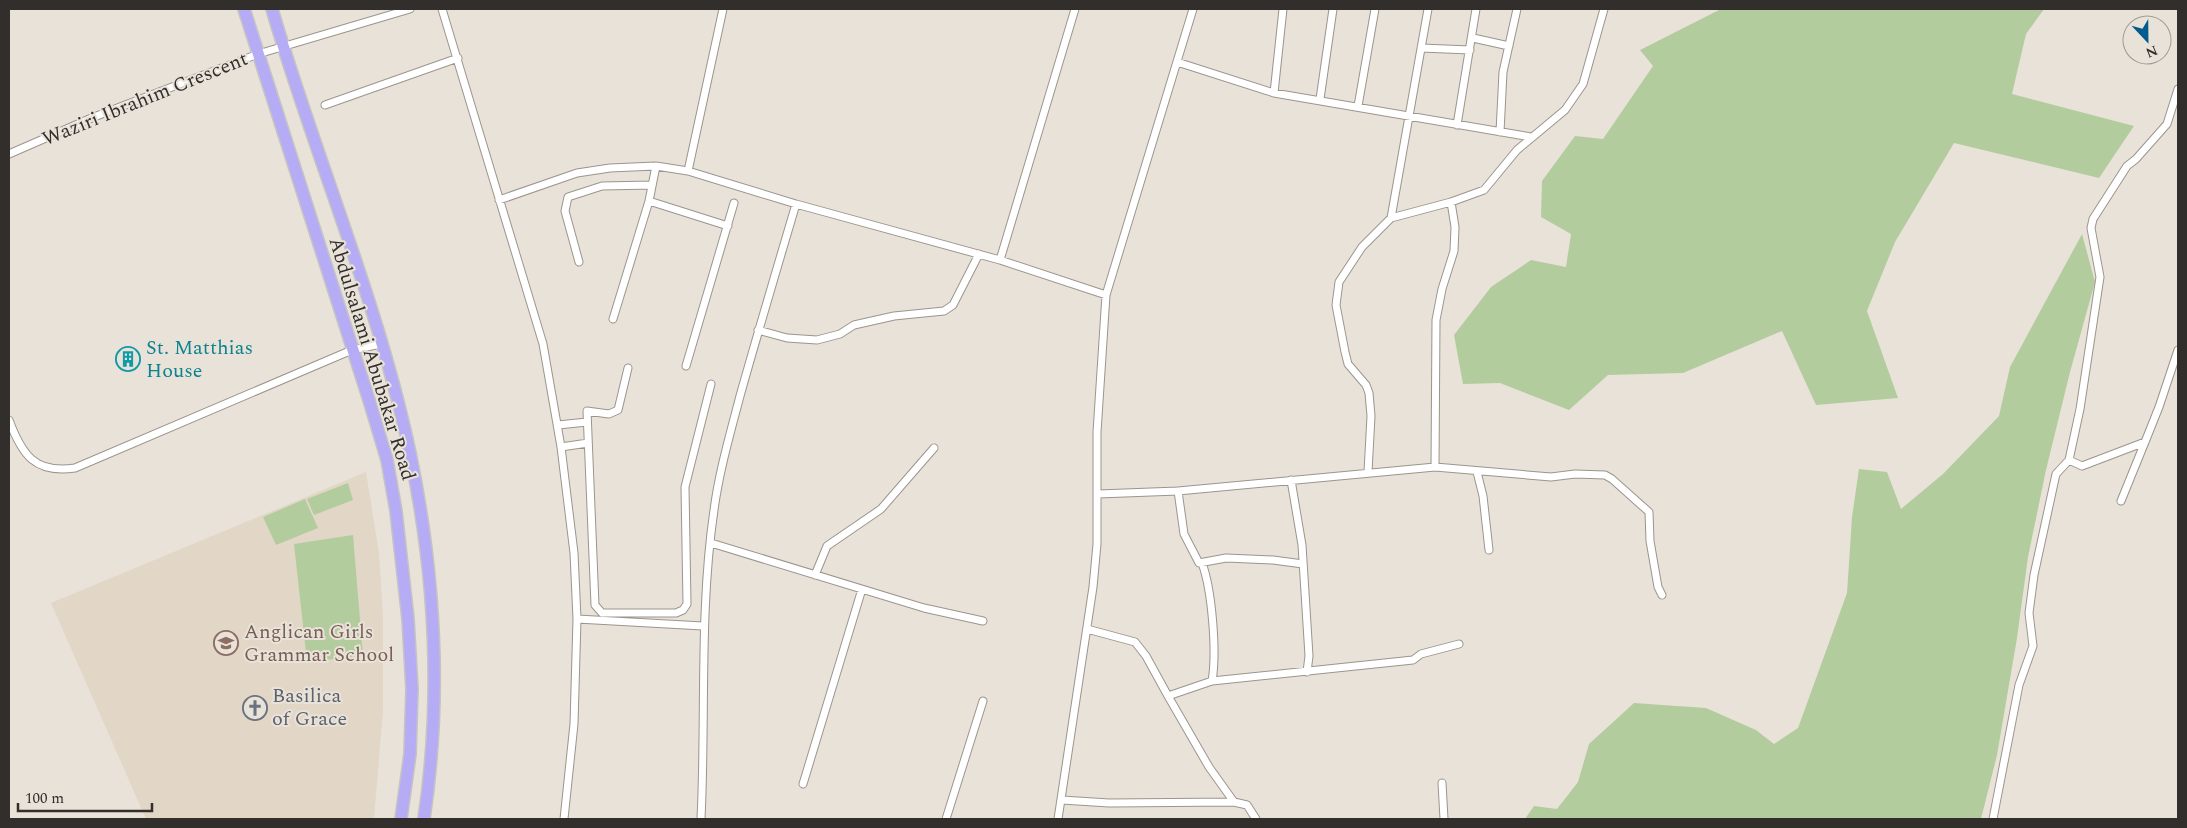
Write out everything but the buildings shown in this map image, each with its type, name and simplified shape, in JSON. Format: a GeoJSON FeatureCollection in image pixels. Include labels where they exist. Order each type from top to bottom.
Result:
{"type":"FeatureCollection","features":[{"type":"Feature","properties":{"kind":"main road","name":"Abdulsalami Abubakar Road"},"geometry":{"type":"LineString","coordinates":[[244,9],[387,460],[400,537],[412,689],[410,754],[401,819]]}},
{"type":"Feature","properties":{"kind":"main road","name":"Abdulsalami Abubakar Road"},"geometry":{"type":"LineString","coordinates":[[272,9],[381,344],[410,452],[423,520],[430,587],[434,660],[432,766],[424,819]]}},
{"type":"Feature","properties":{"kind":"street","name":"Waziri Ibrahim Crescent"},"geometry":{"type":"LineString","coordinates":[[9,154],[94,117],[258,54],[410,9]]}},
{"type":"Feature","properties":{"kind":"street"},"geometry":{"type":"LineString","coordinates":[[442,9],[546,356],[558,425],[574,553],[577,619],[574,724],[564,819]]}},
{"type":"Feature","properties":{"kind":"street"},"geometry":{"type":"LineString","coordinates":[[688,171],[723,9]]}},
{"type":"Feature","properties":{"kind":"street"},"geometry":{"type":"LineString","coordinates":[[1000,260],[1075,9]]}},
{"type":"Feature","properties":{"kind":"street"},"geometry":{"type":"LineString","coordinates":[[1058,819],[1087,629],[1097,544],[1097,432],[1106,295],[1193,9]]}},
{"type":"Feature","properties":{"kind":"street"},"geometry":{"type":"LineString","coordinates":[[1274,93],[1283,9]]}},
{"type":"Feature","properties":{"kind":"street"},"geometry":{"type":"LineString","coordinates":[[1320,99],[1333,9]]}},
{"type":"Feature","properties":{"kind":"street"},"geometry":{"type":"LineString","coordinates":[[1358,106],[1375,9]]}},
{"type":"Feature","properties":{"kind":"street"},"geometry":{"type":"LineString","coordinates":[[1390,218],[1428,9]]}},
{"type":"Feature","properties":{"kind":"street"},"geometry":{"type":"LineString","coordinates":[[1457,124],[1473,38],[1476,9]]}},
{"type":"Feature","properties":{"kind":"street"},"geometry":{"type":"LineString","coordinates":[[1500,132],[1502,72],[1517,9]]}},
{"type":"Feature","properties":{"kind":"street"},"geometry":{"type":"LineString","coordinates":[[1368,472],[1371,416],[1369,393],[1366,385],[1348,364],[1336,305],[1339,282],[1362,247],[1390,218],[1451,202],[1484,190],[1517,150],[1531,137],[1554,122],[1583,84],[1604,9]]}},
{"type":"Feature","properties":{"kind":"street"},"geometry":{"type":"LineString","coordinates":[[1473,38],[1509,46]]}},
{"type":"Feature","properties":{"kind":"street"},"geometry":{"type":"LineString","coordinates":[[1421,48],[1470,50]]}},
{"type":"Feature","properties":{"kind":"street"},"geometry":{"type":"LineString","coordinates":[[325,105],[458,58]]}},
{"type":"Feature","properties":{"kind":"street"},"geometry":{"type":"LineString","coordinates":[[1177,62],[1274,93],[1320,99],[1531,137]]}},
{"type":"Feature","properties":{"kind":"street"},"geometry":{"type":"LineString","coordinates":[[1993,819],[2019,685],[2033,646],[2029,613],[2034,575],[2056,474],[2070,460],[2080,409],[2100,277],[2091,228],[2092,219],[2126,166],[2136,159],[2166,124],[2178,89]]}},
{"type":"Feature","properties":{"kind":"street"},"geometry":{"type":"LineString","coordinates":[[499,200],[577,173],[610,168],[656,166],[688,171],[796,204],[1000,260],[1106,295]]}},
{"type":"Feature","properties":{"kind":"street"},"geometry":{"type":"LineString","coordinates":[[614,319],[649,201],[656,166]]}},
{"type":"Feature","properties":{"kind":"street"},"geometry":{"type":"LineString","coordinates":[[579,262],[565,211],[568,197],[602,186],[652,185]]}},
{"type":"Feature","properties":{"kind":"street"},"geometry":{"type":"LineString","coordinates":[[649,201],[728,226]]}},
{"type":"Feature","properties":{"kind":"street"},"geometry":{"type":"LineString","coordinates":[[1434,467],[1436,320],[1442,289],[1454,251],[1455,227],[1451,202]]}},
{"type":"Feature","properties":{"kind":"street"},"geometry":{"type":"LineString","coordinates":[[686,366],[734,203]]}},
{"type":"Feature","properties":{"kind":"street"},"geometry":{"type":"LineString","coordinates":[[701,819],[704,744],[703,626],[714,510],[726,448],[758,330],[796,204]]}},
{"type":"Feature","properties":{"kind":"street"},"geometry":{"type":"LineString","coordinates":[[758,330],[787,338],[817,340],[840,334],[850,326],[863,322],[894,316],[944,311],[953,306],[979,254]]}},
{"type":"Feature","properties":{"kind":"street"},"geometry":{"type":"LineString","coordinates":[[9,420],[20,447],[31,460],[47,468],[60,470],[75,468],[352,350],[381,344]]}},
{"type":"Feature","properties":{"kind":"street"},"geometry":{"type":"LineString","coordinates":[[2121,500],[2159,407],[2178,350]]}},
{"type":"Feature","properties":{"kind":"street"},"geometry":{"type":"LineString","coordinates":[[628,368],[618,410],[609,414],[587,410],[595,605],[597,610],[602,613],[676,612],[683,610],[686,604],[685,487],[711,384]]}},
{"type":"Feature","properties":{"kind":"street"},"geometry":{"type":"LineString","coordinates":[[558,425],[587,422]]}},
{"type":"Feature","properties":{"kind":"street"},"geometry":{"type":"LineString","coordinates":[[2070,460],[2082,466],[2145,442]]}},
{"type":"Feature","properties":{"kind":"street"},"geometry":{"type":"LineString","coordinates":[[561,447],[588,443]]}},
{"type":"Feature","properties":{"kind":"street"},"geometry":{"type":"LineString","coordinates":[[815,575],[827,546],[881,509],[934,448]]}},
{"type":"Feature","properties":{"kind":"street"},"geometry":{"type":"LineString","coordinates":[[1098,494],[1178,492],[1434,467],[1555,478],[1575,474],[1608,476],[1648,512],[1650,541],[1658,588],[1662,595]]}},
{"type":"Feature","properties":{"kind":"street"},"geometry":{"type":"LineString","coordinates":[[1477,472],[1483,496],[1489,550]]}},
{"type":"Feature","properties":{"kind":"street"},"geometry":{"type":"LineString","coordinates":[[1291,480],[1303,564],[1310,656],[1307,672]]}},
{"type":"Feature","properties":{"kind":"street"},"geometry":{"type":"LineString","coordinates":[[1178,492],[1181,522],[1186,539],[1196,560],[1202,563],[1226,558],[1273,560],[1303,564]]}},
{"type":"Feature","properties":{"kind":"street"},"geometry":{"type":"LineString","coordinates":[[711,542],[924,608],[983,621]]}},
{"type":"Feature","properties":{"kind":"street"},"geometry":{"type":"LineString","coordinates":[[1202,563],[1211,599],[1214,655],[1212,681]]}},
{"type":"Feature","properties":{"kind":"street"},"geometry":{"type":"LineString","coordinates":[[803,784],[862,589]]}},
{"type":"Feature","properties":{"kind":"street"},"geometry":{"type":"LineString","coordinates":[[577,619],[703,626]]}},
{"type":"Feature","properties":{"kind":"street"},"geometry":{"type":"LineString","coordinates":[[1087,629],[1136,642],[1146,656],[1209,767],[1234,802]]}},
{"type":"Feature","properties":{"kind":"street"},"geometry":{"type":"LineString","coordinates":[[1168,696],[1212,681],[1307,672],[1355,664],[1413,660],[1421,654],[1460,644]]}},
{"type":"Feature","properties":{"kind":"street"},"geometry":{"type":"LineString","coordinates":[[946,819],[983,701]]}},
{"type":"Feature","properties":{"kind":"street"},"geometry":{"type":"LineString","coordinates":[[1442,783],[1444,819]]}},
{"type":"Feature","properties":{"kind":"street"},"geometry":{"type":"LineString","coordinates":[[1062,800],[1109,803],[1234,802],[1247,805],[1256,819]]}},
{"type":"Feature","properties":{"kind":"shaded area","name":"Anglican Girls Grammar School"},"geometry":{"type":"Polygon","coordinates":[[[366,472],[379,553],[383,617],[383,710],[374,819],[146,819],[51,603],[366,472]]]}},
{"type":"Feature","properties":{"kind":"green space"},"geometry":{"type":"Polygon","coordinates":[[[1721,9],[2044,9],[2026,34],[2012,94],[2134,126],[2099,178],[1954,143],[1895,242],[1867,311],[1898,398],[1816,405],[1782,331],[1683,373],[1608,375],[1569,410],[1500,383],[1463,384],[1454,335],[1491,287],[1531,260],[1566,267],[1571,234],[1541,217],[1542,181],[1575,136],[1603,139],[1653,66],[1640,50],[1721,9]]]}},
{"type":"Feature","properties":{"kind":"green space"},"geometry":{"type":"Polygon","coordinates":[[[2082,234],[2095,282],[2046,470],[2028,557],[2017,638],[1997,755],[1981,819],[1525,819],[1534,806],[1557,809],[1578,782],[1589,744],[1634,703],[1706,708],[1756,730],[1774,744],[1798,728],[1847,593],[1852,517],[1859,469],[1887,472],[1901,509],[1943,474],[1999,416],[2010,367],[2082,234]]]}},
{"type":"Feature","properties":{"kind":"green space"},"geometry":{"type":"Polygon","coordinates":[[[348,483],[353,500],[314,515],[307,499],[348,483]]]}},
{"type":"Feature","properties":{"kind":"green space"},"geometry":{"type":"Polygon","coordinates":[[[305,499],[318,528],[276,545],[263,517],[305,499]]]}},
{"type":"Feature","properties":{"kind":"green space"},"geometry":{"type":"Polygon","coordinates":[[[353,535],[363,656],[307,662],[294,544],[353,535]]]}},
{"type":"Feature","properties":{"kind":"place","name":"St. Matthias House"},"geometry":{"type":"Point","coordinates":[128,359]}},
{"type":"Feature","properties":{"kind":"place","name":"Anglican Girls Grammar School"},"geometry":{"type":"Point","coordinates":[226,643]}},
{"type":"Feature","properties":{"kind":"place","name":"Basilica of Grace"},"geometry":{"type":"Point","coordinates":[255,708]}}]}
